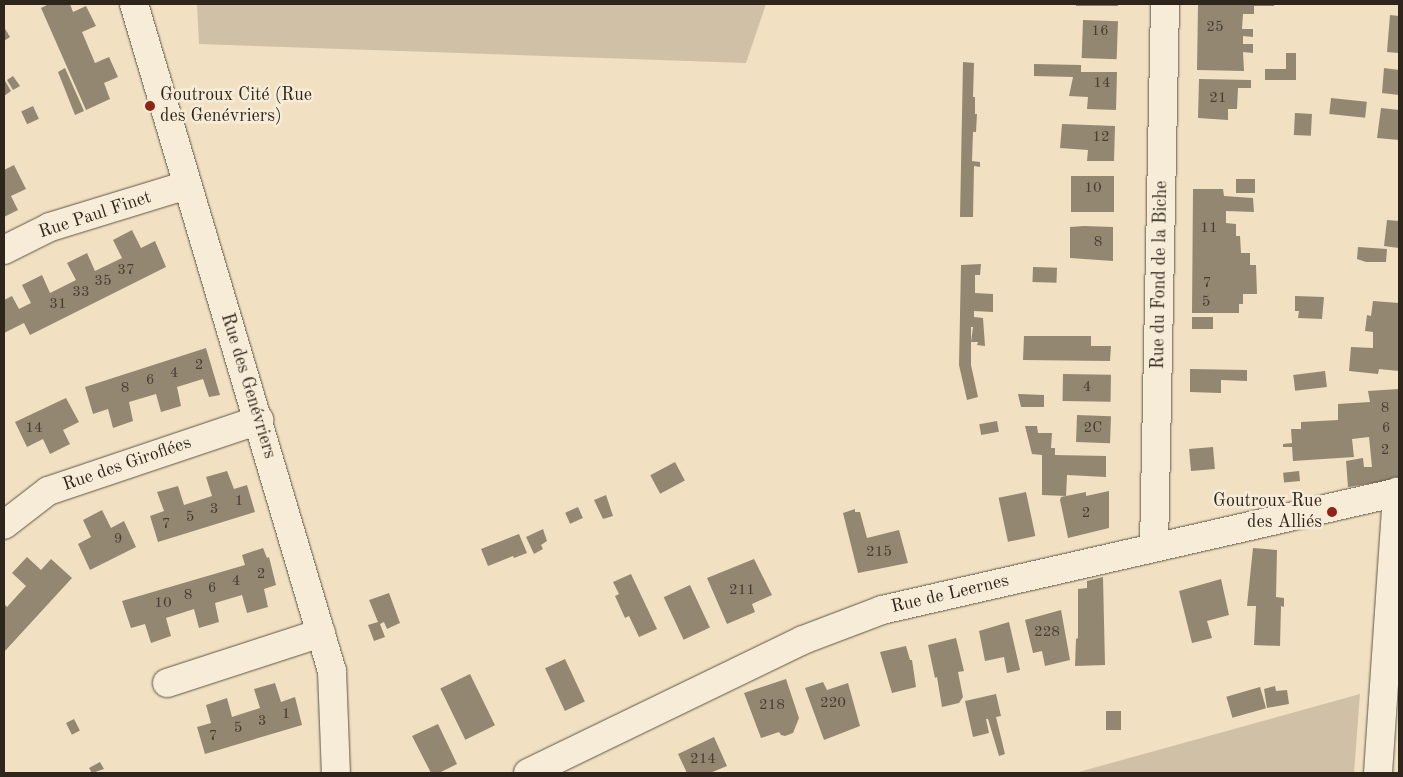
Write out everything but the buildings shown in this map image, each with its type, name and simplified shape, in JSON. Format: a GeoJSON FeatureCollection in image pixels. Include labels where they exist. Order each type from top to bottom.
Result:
{"type":"FeatureCollection","features":[{"type":"Feature","properties":{"kind":"street","name":"Rue des Genévriers"},"geometry":{"type":"LineString","coordinates":[[134,4],[332,671],[336,773]]}},
{"type":"Feature","properties":{"kind":"street","name":"Rue du Fond de la Biche"},"geometry":{"type":"LineString","coordinates":[[1154,546],[1165,4]]}},
{"type":"Feature","properties":{"kind":"street","name":"Rue Paul Finet"},"geometry":{"type":"LineString","coordinates":[[4,250],[50,227],[187,185]]}},
{"type":"Feature","properties":{"kind":"street","name":"Rue des Giroflées"},"geometry":{"type":"LineString","coordinates":[[4,525],[48,491],[259,420]]}},
{"type":"Feature","properties":{"kind":"street","name":"Rue de Leernes"},"geometry":{"type":"LineString","coordinates":[[528,773],[803,640],[882,610],[1154,546],[1398,492]]}},
{"type":"Feature","properties":{"kind":"street"},"geometry":{"type":"LineString","coordinates":[[1378,773],[1398,492]]}},
{"type":"Feature","properties":{"kind":"street"},"geometry":{"type":"LineString","coordinates":[[167,683],[321,633]]}},
{"type":"Feature","properties":{"kind":"shaded area"},"geometry":{"type":"Polygon","coordinates":[[[197,4],[766,4],[746,63],[199,44],[197,4]]]}},
{"type":"Feature","properties":{"kind":"shaded area"},"geometry":{"type":"Polygon","coordinates":[[[1360,694],[1354,773],[1075,773],[1360,694]]]}},
{"type":"Feature","properties":{"kind":"place","name":"Goutroux Cité (Rue des Genévriers)"},"geometry":{"type":"Point","coordinates":[150,106]}},
{"type":"Feature","properties":{"kind":"place","name":"Goutroux Rue des Alliés"},"geometry":{"type":"Point","coordinates":[1332,512]}}]}
